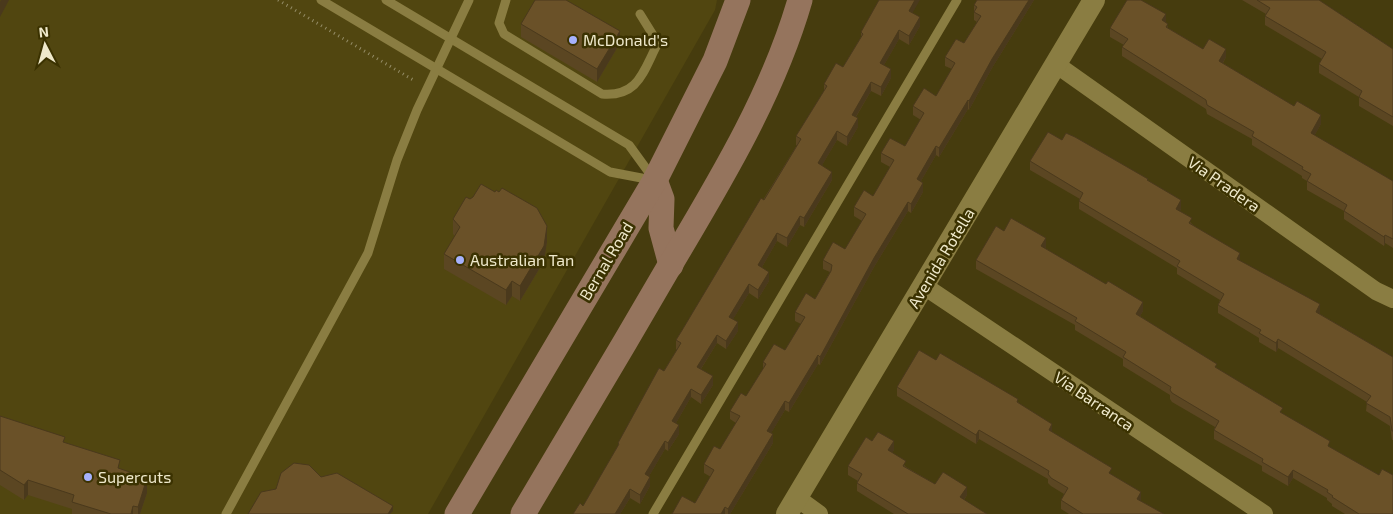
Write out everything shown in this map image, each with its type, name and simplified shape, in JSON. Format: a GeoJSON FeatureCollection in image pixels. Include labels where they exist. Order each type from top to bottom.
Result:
{"type":"FeatureCollection","features":[{"type":"Feature","properties":{"kind":"main road","name":"Bernal Road"},"geometry":{"type":"LineString","coordinates":[[458,514],[655,180],[715,61],[738,0]]}},
{"type":"Feature","properties":{"kind":"main road"},"geometry":{"type":"LineString","coordinates":[[523,514],[671,265],[737,149],[773,71],[800,0]]}},
{"type":"Feature","properties":{"kind":"main road"},"geometry":{"type":"LineString","coordinates":[[655,180],[662,200],[661,228],[671,265]]}},
{"type":"Feature","properties":{"kind":"street","name":"Avenida Rotella"},"geometry":{"type":"LineString","coordinates":[[792,506],[1057,65],[1094,0]]}},
{"type":"Feature","properties":{"kind":"street","name":"Via Pradera"},"geometry":{"type":"LineString","coordinates":[[1057,65],[1376,291],[1393,299]]}},
{"type":"Feature","properties":{"kind":"street","name":"Via Barranca"},"geometry":{"type":"LineString","coordinates":[[924,286],[1264,514]]}},
{"type":"Feature","properties":{"kind":"street"},"geometry":{"type":"LineString","coordinates":[[792,506],[819,514]]}},
{"type":"Feature","properties":{"kind":"lane"},"geometry":{"type":"LineString","coordinates":[[321,0],[610,172],[655,180]]}},
{"type":"Feature","properties":{"kind":"lane"},"geometry":{"type":"LineString","coordinates":[[386,0],[629,145],[655,180]]}},
{"type":"Feature","properties":{"kind":"lane"},"geometry":{"type":"LineString","coordinates":[[226,514],[368,253],[397,160],[427,88],[469,0]]}},
{"type":"Feature","properties":{"kind":"lane"},"geometry":{"type":"LineString","coordinates":[[506,0],[499,23],[504,34],[602,94],[616,95],[628,92],[636,85],[658,43],[640,14]]}},
{"type":"Feature","properties":{"kind":"lane"},"geometry":{"type":"LineString","coordinates":[[653,514],[957,0]]}},
{"type":"Feature","properties":{"kind":"path"},"geometry":{"type":"LineString","coordinates":[[278,0],[427,88]]}},
{"type":"Feature","properties":{"kind":"shaded area"},"geometry":{"type":"Polygon","coordinates":[[[0,0],[717,0],[715,10],[428,514],[0,514],[0,0]]]}},
{"type":"Feature","properties":{"kind":"building","name":"McDonald's"},"geometry":{"type":"Polygon","coordinates":[[[535,0],[566,0],[620,31],[597,69],[521,24],[535,0]]]}},
{"type":"Feature","properties":{"kind":"building"},"geometry":{"type":"Polygon","coordinates":[[[879,0],[915,0],[909,11],[920,17],[909,36],[899,30],[880,63],[891,69],[881,87],[871,82],[852,115],[858,118],[847,137],[837,131],[818,163],[832,172],[804,218],[800,216],[787,238],[777,233],[758,265],[769,272],[758,290],[749,284],[729,317],[738,322],[726,341],[717,335],[697,367],[713,376],[701,395],[691,389],[672,421],[679,425],[668,443],[665,441],[645,474],[650,477],[640,495],[630,489],[615,514],[573,514],[580,503],[583,506],[619,444],[659,368],[664,371],[681,343],[676,340],[761,198],[764,200],[801,139],[796,136],[827,86],[824,84],[836,63],[843,67],[863,34],[861,32],[879,0]]]}},
{"type":"Feature","properties":{"kind":"building"},"geometry":{"type":"Polygon","coordinates":[[[977,0],[1029,0],[992,59],[969,101],[939,148],[936,146],[917,179],[923,183],[911,204],[908,202],[874,258],[820,357],[818,355],[789,403],[785,401],[767,431],[773,434],[728,509],[725,507],[721,514],[672,514],[682,496],[695,503],[714,470],[704,464],[714,446],[720,449],[740,416],[730,411],[741,393],[746,396],[766,364],[763,362],[774,344],[785,350],[805,317],[795,312],[806,293],[815,299],[831,271],[832,265],[823,260],[833,242],[845,249],[866,214],[854,207],[864,190],[873,196],[894,160],[881,153],[890,138],[905,146],[924,113],[913,106],[924,88],[936,96],[955,63],[945,57],[956,39],[964,43],[981,16],[974,12],[977,7],[974,5],[977,0]]]}},
{"type":"Feature","properties":{"kind":"building"},"geometry":{"type":"Polygon","coordinates":[[[1127,0],[1141,0],[1166,14],[1162,20],[1168,24],[1166,27],[1203,49],[1209,39],[1226,49],[1219,61],[1294,106],[1297,101],[1321,115],[1311,133],[1393,181],[1393,239],[1385,235],[1384,237],[1344,211],[1347,205],[1307,181],[1311,174],[1302,169],[1303,167],[1252,136],[1254,132],[1207,105],[1206,100],[1122,47],[1128,39],[1110,28],[1127,0]]]}},
{"type":"Feature","properties":{"kind":"building"},"geometry":{"type":"Polygon","coordinates":[[[1257,0],[1319,0],[1393,49],[1393,117],[1359,97],[1362,91],[1319,64],[1326,52],[1265,16],[1270,8],[1257,0]]]}},
{"type":"Feature","properties":{"kind":"building"},"geometry":{"type":"Polygon","coordinates":[[[1048,132],[1062,140],[1066,133],[1075,137],[1181,200],[1176,209],[1192,218],[1189,223],[1240,253],[1237,259],[1320,304],[1316,312],[1393,357],[1393,431],[1390,417],[1366,403],[1371,396],[1278,339],[1276,343],[1259,333],[1261,330],[1218,305],[1224,294],[1177,266],[1180,261],[1079,201],[1083,193],[1030,161],[1048,132]]]}},
{"type":"Feature","properties":{"kind":"building"},"geometry":{"type":"Polygon","coordinates":[[[481,184],[495,192],[496,190],[499,192],[502,188],[537,208],[547,226],[544,246],[520,286],[512,281],[506,290],[444,254],[460,227],[453,219],[466,197],[470,199],[473,197],[481,184]]]}},
{"type":"Feature","properties":{"kind":"building"},"geometry":{"type":"Polygon","coordinates":[[[1011,218],[1046,238],[1041,246],[1106,284],[1108,281],[1143,302],[1136,314],[1217,364],[1215,367],[1283,408],[1280,412],[1330,441],[1328,446],[1379,475],[1382,469],[1393,475],[1393,514],[1359,514],[1332,497],[1327,492],[1328,490],[1293,470],[1288,477],[1262,462],[1263,459],[1214,430],[1219,421],[1172,393],[1171,387],[1123,357],[1126,352],[1075,321],[1077,318],[976,260],[996,226],[1004,231],[1011,218]]]}},
{"type":"Feature","properties":{"kind":"building"},"geometry":{"type":"Polygon","coordinates":[[[919,350],[936,360],[940,353],[1018,399],[1017,402],[1052,424],[1049,430],[1112,468],[1109,473],[1141,492],[1137,499],[1164,514],[1083,514],[1061,500],[1068,488],[1051,478],[1048,474],[1049,471],[979,430],[976,435],[897,387],[919,350]]]}},
{"type":"Feature","properties":{"kind":"building"},"geometry":{"type":"Polygon","coordinates":[[[0,416],[65,437],[63,442],[120,460],[118,468],[147,478],[138,507],[133,506],[131,514],[111,514],[72,502],[74,495],[28,480],[24,485],[0,470],[0,416]]]}},
{"type":"Feature","properties":{"kind":"building"},"geometry":{"type":"Polygon","coordinates":[[[878,432],[894,441],[888,450],[906,461],[903,466],[935,484],[943,472],[967,487],[960,497],[987,514],[908,514],[857,483],[862,474],[848,466],[866,437],[872,441],[878,432]]]}},
{"type":"Feature","properties":{"kind":"building"},"geometry":{"type":"Polygon","coordinates":[[[294,463],[309,465],[321,477],[337,473],[393,506],[388,514],[248,514],[261,492],[276,489],[281,473],[294,463]]]}},
{"type":"Feature","properties":{"kind":"place","name":"McDonald's"},"geometry":{"type":"Point","coordinates":[573,40]}},
{"type":"Feature","properties":{"kind":"place","name":"Australian Tan"},"geometry":{"type":"Point","coordinates":[460,260]}},
{"type":"Feature","properties":{"kind":"place","name":"Supercuts"},"geometry":{"type":"Point","coordinates":[88,477]}}]}
